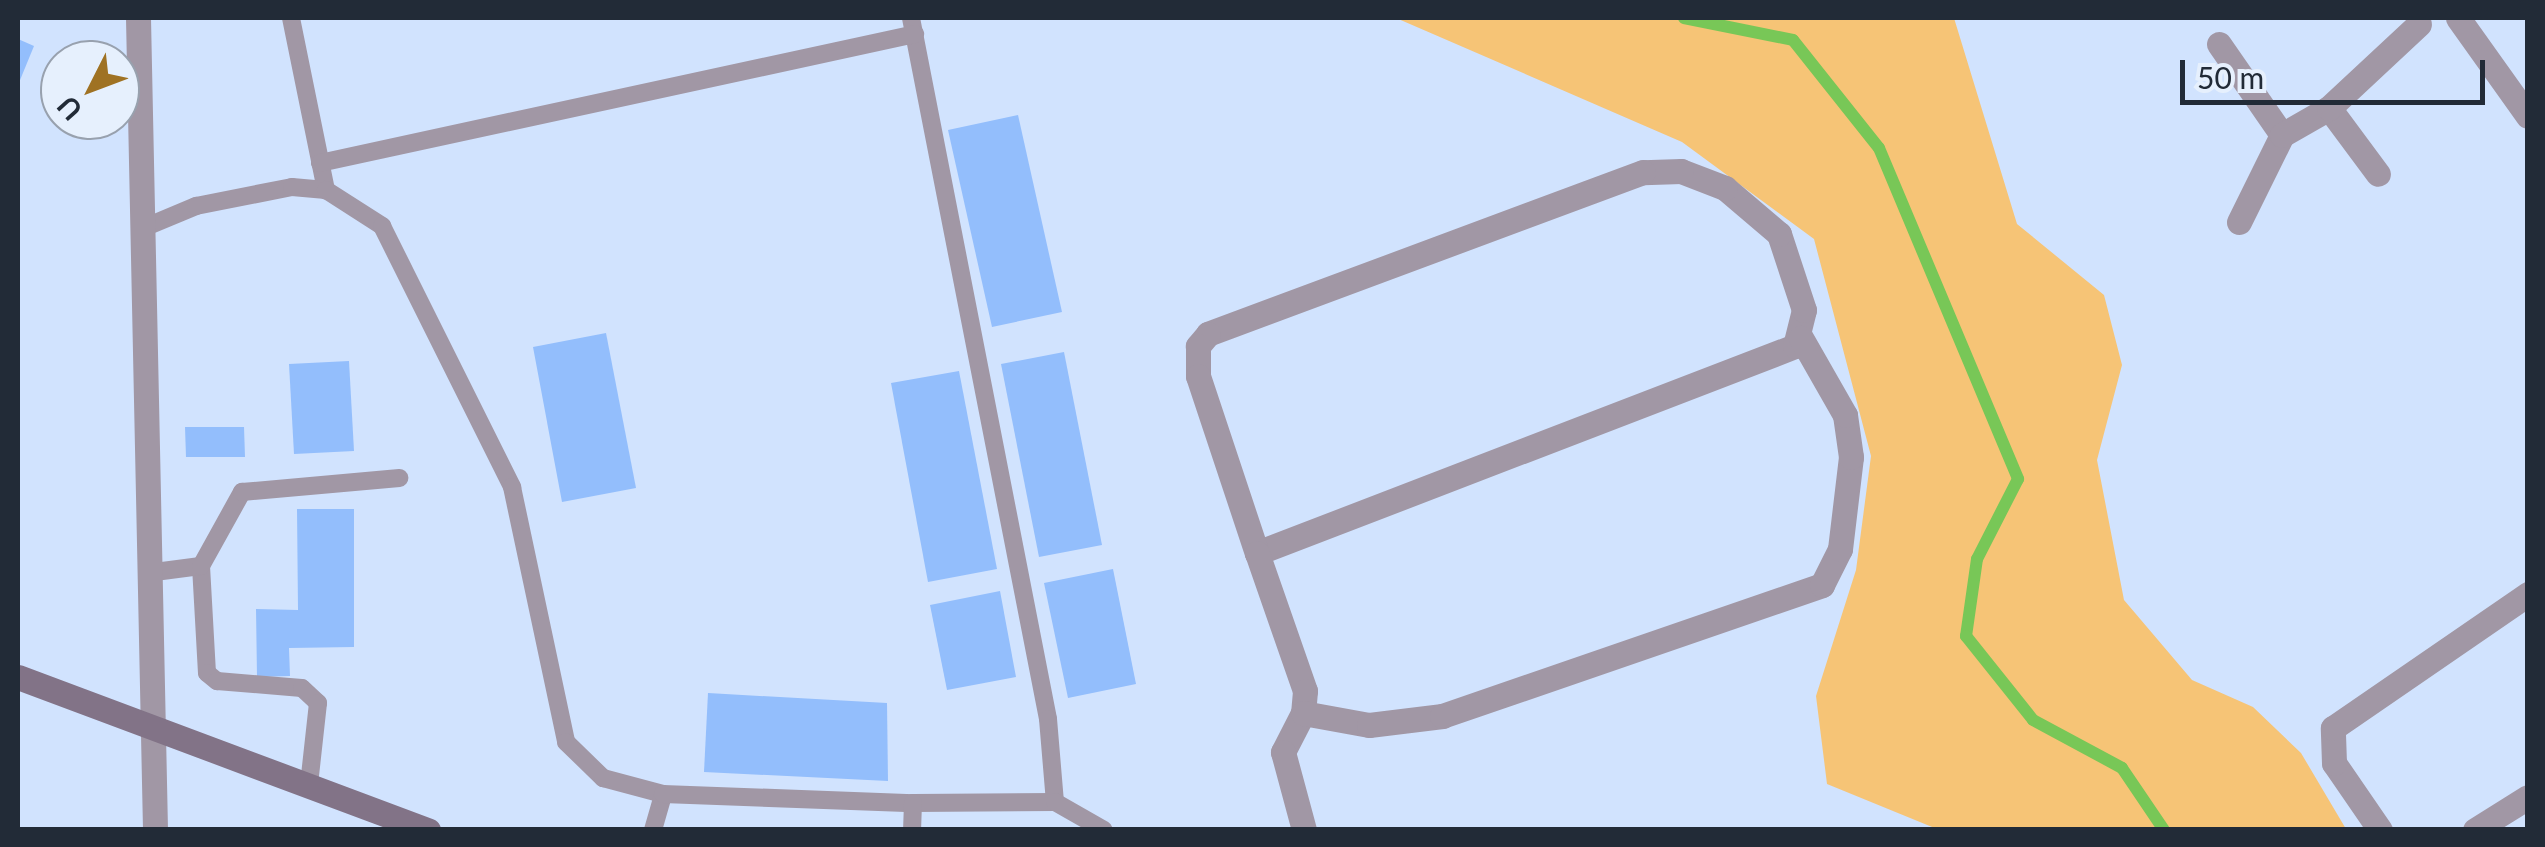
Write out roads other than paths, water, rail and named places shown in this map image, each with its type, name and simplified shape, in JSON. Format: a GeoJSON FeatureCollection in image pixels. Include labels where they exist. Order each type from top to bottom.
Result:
{"type":"FeatureCollection","features":[{"type":"Feature","properties":{"kind":"street"},"geometry":{"type":"LineString","coordinates":[[138,18],[147,574],[157,730],[155,830]]}},
{"type":"Feature","properties":{"kind":"street"},"geometry":{"type":"LineString","coordinates":[[2458,18],[2528,116]]}},
{"type":"Feature","properties":{"kind":"street"},"geometry":{"type":"LineString","coordinates":[[2239,222],[2282,135],[2330,108],[2419,20]]}},
{"type":"Feature","properties":{"kind":"street"},"geometry":{"type":"LineString","coordinates":[[2219,44],[2282,135]]}},
{"type":"Feature","properties":{"kind":"street"},"geometry":{"type":"LineString","coordinates":[[2330,108],[2378,174]]}},
{"type":"Feature","properties":{"kind":"street"},"geometry":{"type":"LineString","coordinates":[[1304,712],[1369,725],[1442,716],[1822,585],[1840,549],[1851,457],[1845,416],[1801,338],[1804,310],[1779,234],[1725,188],[1681,171],[1644,172],[1220,325],[1198,346],[1198,376],[1304,691],[1304,712],[1283,752],[1304,830]]}},
{"type":"Feature","properties":{"kind":"street"},"geometry":{"type":"LineString","coordinates":[[1257,552],[1801,338]]}},
{"type":"Feature","properties":{"kind":"street"},"geometry":{"type":"LineString","coordinates":[[2380,830],[2334,763],[2332,728],[2528,594]]}},
{"type":"Feature","properties":{"kind":"street"},"geometry":{"type":"LineString","coordinates":[[18,677],[428,830]]}},
{"type":"Feature","properties":{"kind":"street"},"geometry":{"type":"LineString","coordinates":[[2475,830],[2528,797]]}},
{"type":"Feature","properties":{"kind":"lane"},"geometry":{"type":"LineString","coordinates":[[290,18],[326,190]]}},
{"type":"Feature","properties":{"kind":"lane"},"geometry":{"type":"LineString","coordinates":[[320,163],[913,26],[1048,719],[1056,802]]}},
{"type":"Feature","properties":{"kind":"lane"},"geometry":{"type":"LineString","coordinates":[[141,228],[270,188],[326,190],[382,226],[408,266],[450,374],[512,486],[566,742],[603,778],[663,794],[912,803],[1056,802],[1104,830]]}},
{"type":"Feature","properties":{"kind":"lane"},"geometry":{"type":"LineString","coordinates":[[309,786],[318,703],[302,688],[217,681],[206,673],[201,566],[242,492],[399,478]]}},
{"type":"Feature","properties":{"kind":"lane"},"geometry":{"type":"LineString","coordinates":[[147,574],[201,566]]}},
{"type":"Feature","properties":{"kind":"lane"},"geometry":{"type":"LineString","coordinates":[[653,830],[663,794]]}},
{"type":"Feature","properties":{"kind":"lane"},"geometry":{"type":"LineString","coordinates":[[912,803],[912,830]]}},
{"type":"Feature","properties":{"kind":"waterway"},"geometry":{"type":"LineString","coordinates":[[1684,18],[1793,40],[1879,148],[2018,479],[1977,559],[1966,636],[2033,720],[2122,768],[2164,830]]}}]}
